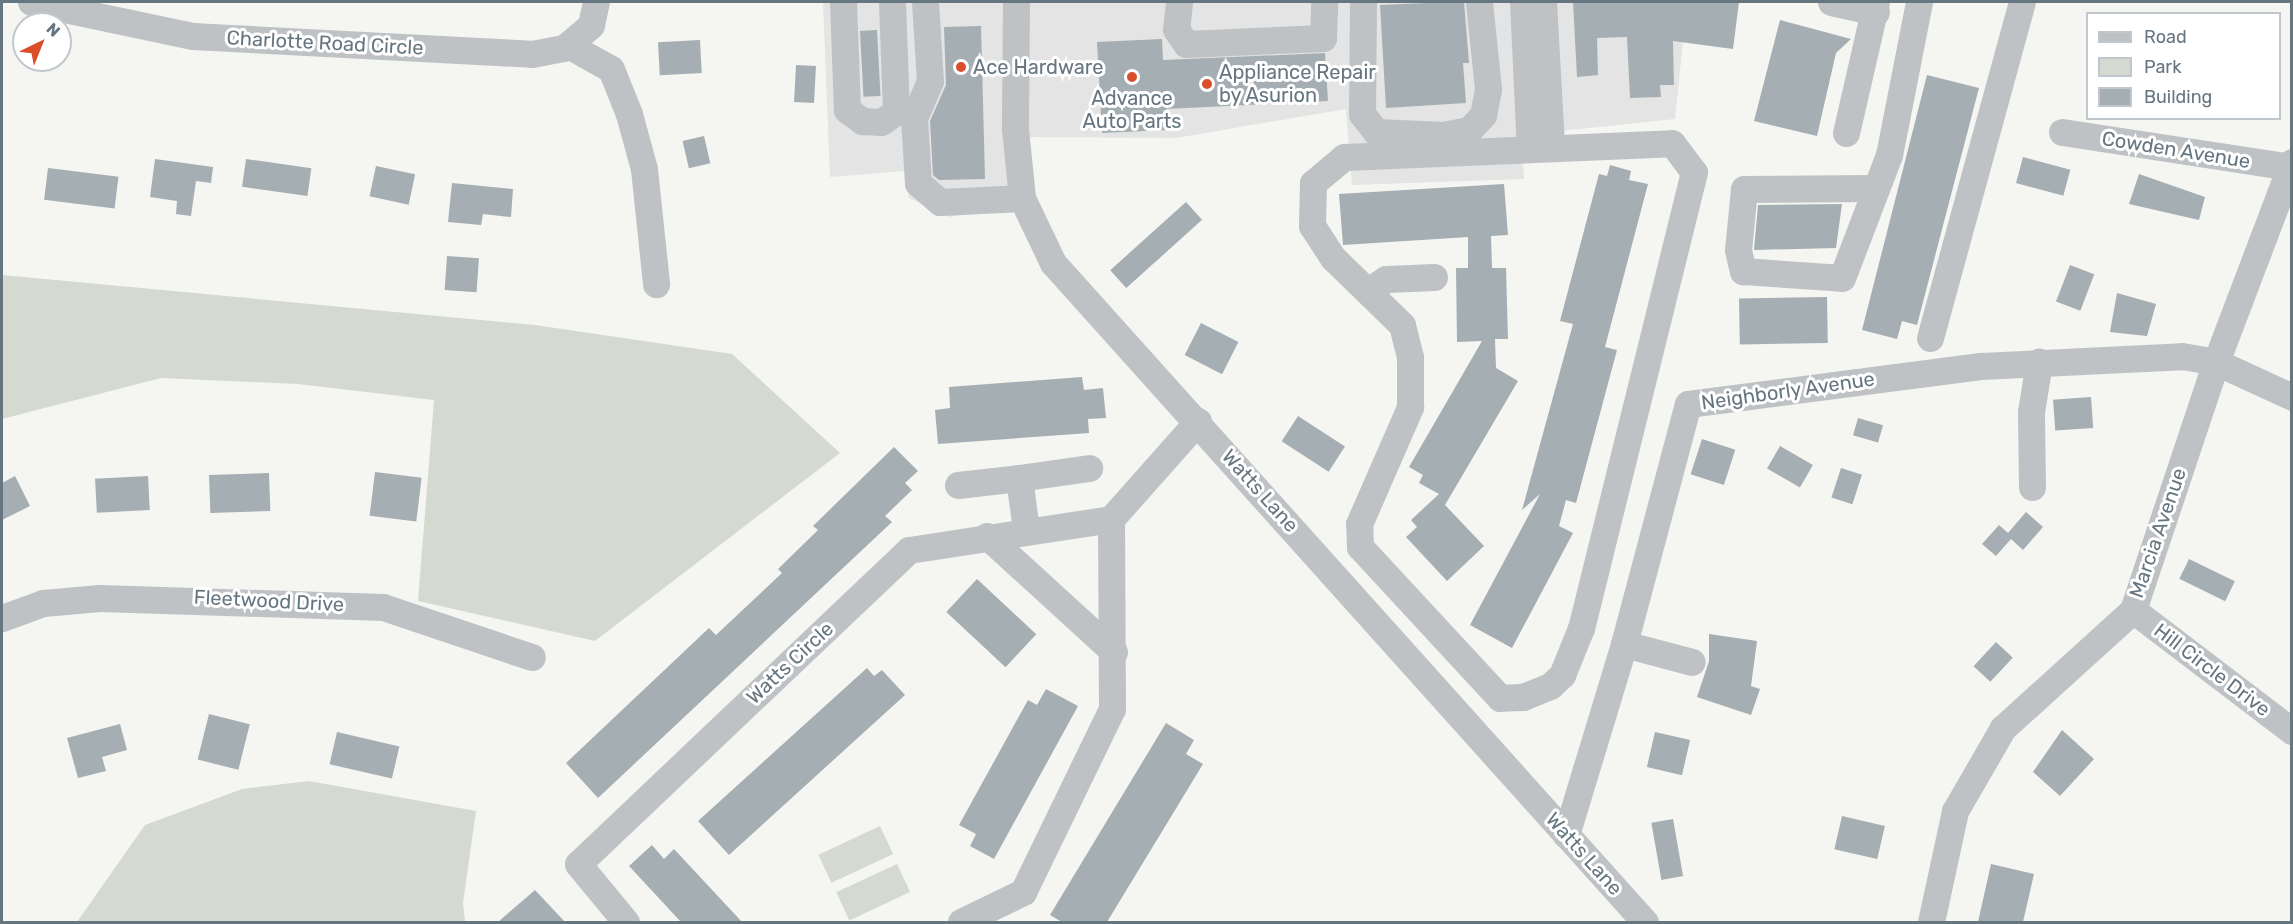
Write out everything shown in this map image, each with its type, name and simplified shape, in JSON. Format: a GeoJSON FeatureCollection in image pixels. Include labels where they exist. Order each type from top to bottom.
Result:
{"type":"FeatureCollection","features":[{"type":"Feature","properties":{"kind":"street","name":"Charlotte Road Circle"},"geometry":{"type":"LineString","coordinates":[[31,2],[192,36],[532,54],[568,45],[591,25],[596,2]]}},
{"type":"Feature","properties":{"kind":"street"},"geometry":{"type":"LineString","coordinates":[[843,2],[847,110],[862,121],[881,122],[896,112],[892,2]]}},
{"type":"Feature","properties":{"kind":"street"},"geometry":{"type":"LineString","coordinates":[[925,2],[930,81],[914,118],[922,189],[940,202],[1022,198]]}},
{"type":"Feature","properties":{"kind":"street","name":"Watts Lane"},"geometry":{"type":"LineString","coordinates":[[1016,2],[1015,129],[1022,198],[1053,263],[1198,421],[1566,835],[1634,919]]}},
{"type":"Feature","properties":{"kind":"street"},"geometry":{"type":"LineString","coordinates":[[1179,2],[1176,29],[1186,44],[1323,38],[1324,2]]}},
{"type":"Feature","properties":{"kind":"street"},"geometry":{"type":"LineString","coordinates":[[1363,2],[1362,114],[1376,132],[1443,135],[1469,130],[1483,115],[1488,89],[1479,2]]}},
{"type":"Feature","properties":{"kind":"street"},"geometry":{"type":"LineString","coordinates":[[1523,2],[1540,148]]}},
{"type":"Feature","properties":{"kind":"street"},"geometry":{"type":"LineString","coordinates":[[1540,148],[1543,2]]}},
{"type":"Feature","properties":{"kind":"street"},"geometry":{"type":"LineString","coordinates":[[1832,2],[1875,7],[1846,133]]}},
{"type":"Feature","properties":{"kind":"street"},"geometry":{"type":"LineString","coordinates":[[1875,188],[1744,189],[1738,250],[1743,271],[1842,278],[1889,154],[1919,2]]}},
{"type":"Feature","properties":{"kind":"street"},"geometry":{"type":"LineString","coordinates":[[1930,338],[2022,2]]}},
{"type":"Feature","properties":{"kind":"street"},"geometry":{"type":"LineString","coordinates":[[568,45],[611,69],[629,114],[644,169],[656,284]]}},
{"type":"Feature","properties":{"kind":"street","name":"Cowden Avenue"},"geometry":{"type":"LineString","coordinates":[[2062,132],[2291,165]]}},
{"type":"Feature","properties":{"kind":"street"},"geometry":{"type":"LineString","coordinates":[[1672,142],[1694,172],[1581,628],[1562,675],[1551,686],[1524,697],[1500,698],[1360,547],[1359,524],[1410,407],[1402,326],[1369,290],[1333,258],[1312,226],[1313,183],[1323,171],[1344,157],[1540,148],[1672,142]]}},
{"type":"Feature","properties":{"kind":"street","name":"Marcia Avenue"},"geometry":{"type":"LineString","coordinates":[[1931,922],[1955,811],[2003,728],[2133,610],[2216,362],[2291,165]]}},
{"type":"Feature","properties":{"kind":"street"},"geometry":{"type":"LineString","coordinates":[[1369,290],[1386,279],[1434,277]]}},
{"type":"Feature","properties":{"kind":"street","name":"Neighborly Avenue"},"geometry":{"type":"LineString","coordinates":[[1566,835],[1624,644],[1688,404],[2039,362],[2182,356],[2216,362],[2292,397]]}},
{"type":"Feature","properties":{"kind":"street"},"geometry":{"type":"LineString","coordinates":[[2032,487],[2031,412],[2039,362]]}},
{"type":"Feature","properties":{"kind":"street"},"geometry":{"type":"LineString","coordinates":[[961,922],[1023,892],[1112,709],[1114,652],[1111,519],[1198,421]]}},
{"type":"Feature","properties":{"kind":"street"},"geometry":{"type":"LineString","coordinates":[[958,485],[1089,468]]}},
{"type":"Feature","properties":{"kind":"street"},"geometry":{"type":"LineString","coordinates":[[1019,478],[1026,530]]}},
{"type":"Feature","properties":{"kind":"street","name":"Watts Circle"},"geometry":{"type":"LineString","coordinates":[[626,922],[578,864],[909,550],[1026,530],[1111,519]]}},
{"type":"Feature","properties":{"kind":"street"},"geometry":{"type":"LineString","coordinates":[[987,537],[1114,652]]}},
{"type":"Feature","properties":{"kind":"street","name":"Fleetwood Drive"},"geometry":{"type":"LineString","coordinates":[[2,618],[43,603],[100,598],[383,607],[532,657]]}},
{"type":"Feature","properties":{"kind":"street","name":"Hill Circle Drive"},"geometry":{"type":"LineString","coordinates":[[2133,610],[2292,731]]}},
{"type":"Feature","properties":{"kind":"street"},"geometry":{"type":"LineString","coordinates":[[1624,644],[1692,662]]}},
{"type":"Feature","properties":{"kind":"shaded area"},"geometry":{"type":"Polygon","coordinates":[[[823,2],[1687,2],[1675,119],[1521,135],[1524,179],[1352,185],[1346,109],[1176,138],[1006,137],[1010,207],[949,217],[909,198],[905,171],[830,177],[823,2]]]}},
{"type":"Feature","properties":{"kind":"green space"},"geometry":{"type":"Polygon","coordinates":[[[2,275],[535,325],[732,354],[840,453],[595,641],[418,601],[434,400],[298,384],[161,378],[2,419],[2,275]]]}},
{"type":"Feature","properties":{"kind":"green space"},"geometry":{"type":"Polygon","coordinates":[[[309,781],[476,811],[463,903],[465,922],[77,922],[145,825],[242,789],[309,781]]]}},
{"type":"Feature","properties":{"kind":"green space"},"geometry":{"type":"Polygon","coordinates":[[[880,826],[893,854],[831,883],[818,855],[880,826]]]}},
{"type":"Feature","properties":{"kind":"green space"},"geometry":{"type":"Polygon","coordinates":[[[897,864],[910,892],[849,920],[836,892],[897,864]]]}},
{"type":"Feature","properties":{"kind":"building"},"geometry":{"type":"Polygon","coordinates":[[[1464,2],[1469,63],[1463,63],[1466,103],[1386,108],[1380,5],[1464,2]]]}},
{"type":"Feature","properties":{"kind":"building"},"geometry":{"type":"Polygon","coordinates":[[[1573,2],[1739,2],[1733,49],[1673,41],[1674,85],[1660,85],[1661,97],[1630,98],[1627,37],[1597,38],[1598,75],[1577,77],[1573,2]]]}},
{"type":"Feature","properties":{"kind":"building"},"geometry":{"type":"Polygon","coordinates":[[[1780,20],[1851,39],[1836,53],[1817,136],[1754,121],[1780,20]]]}},
{"type":"Feature","properties":{"kind":"building"},"geometry":{"type":"Polygon","coordinates":[[[981,26],[985,179],[939,180],[933,175],[930,121],[946,85],[944,27],[981,26]]]}},
{"type":"Feature","properties":{"kind":"building"},"geometry":{"type":"Polygon","coordinates":[[[877,30],[880,96],[863,97],[860,31],[877,30]]]}},
{"type":"Feature","properties":{"kind":"building"},"geometry":{"type":"Polygon","coordinates":[[[1162,39],[1163,60],[1325,53],[1328,101],[1166,109],[1167,130],[1102,133],[1097,42],[1162,39]]]}},
{"type":"Feature","properties":{"kind":"building"},"geometry":{"type":"Polygon","coordinates":[[[700,40],[702,73],[660,75],[658,42],[700,40]]]}},
{"type":"Feature","properties":{"kind":"building"},"geometry":{"type":"Polygon","coordinates":[[[796,65],[816,66],[814,103],[794,102],[796,65]]]}},
{"type":"Feature","properties":{"kind":"building"},"geometry":{"type":"Polygon","coordinates":[[[1927,75],[1979,88],[1917,325],[1902,321],[1897,339],[1862,330],[1927,75]]]}},
{"type":"Feature","properties":{"kind":"building"},"geometry":{"type":"Polygon","coordinates":[[[704,136],[710,163],[689,168],[683,141],[704,136]]]}},
{"type":"Feature","properties":{"kind":"building"},"geometry":{"type":"Polygon","coordinates":[[[2023,157],[2070,170],[2063,196],[2016,183],[2023,157]]]}},
{"type":"Feature","properties":{"kind":"building"},"geometry":{"type":"Polygon","coordinates":[[[155,159],[213,167],[211,183],[196,181],[191,216],[176,214],[177,201],[150,197],[155,159]]]}},
{"type":"Feature","properties":{"kind":"building"},"geometry":{"type":"Polygon","coordinates":[[[246,159],[311,168],[307,196],[242,187],[246,159]]]}},
{"type":"Feature","properties":{"kind":"building"},"geometry":{"type":"Polygon","coordinates":[[[1610,165],[1631,171],[1629,180],[1648,184],[1605,347],[1617,350],[1576,503],[1566,500],[1559,526],[1573,533],[1512,648],[1470,625],[1540,494],[1522,510],[1573,324],[1560,321],[1599,174],[1607,176],[1610,165]]]}},
{"type":"Feature","properties":{"kind":"building"},"geometry":{"type":"Polygon","coordinates":[[[376,166],[415,174],[409,205],[370,196],[376,166]]]}},
{"type":"Feature","properties":{"kind":"building"},"geometry":{"type":"Polygon","coordinates":[[[48,168],[118,177],[115,208],[44,200],[48,168]]]}},
{"type":"Feature","properties":{"kind":"building"},"geometry":{"type":"Polygon","coordinates":[[[2139,174],[2205,197],[2199,220],[2129,204],[2139,174]]]}},
{"type":"Feature","properties":{"kind":"building"},"geometry":{"type":"Polygon","coordinates":[[[452,183],[513,189],[511,217],[483,214],[481,225],[448,222],[452,183]]]}},
{"type":"Feature","properties":{"kind":"building"},"geometry":{"type":"Polygon","coordinates":[[[1504,184],[1508,235],[1491,236],[1492,268],[1506,268],[1508,339],[1495,339],[1496,368],[1518,381],[1445,505],[1484,546],[1447,581],[1406,537],[1417,527],[1411,520],[1439,494],[1419,483],[1423,475],[1409,467],[1482,341],[1457,342],[1456,268],[1468,268],[1468,237],[1343,245],[1339,194],[1504,184]]]}},
{"type":"Feature","properties":{"kind":"building"},"geometry":{"type":"Polygon","coordinates":[[[1186,202],[1202,220],[1126,288],[1110,270],[1186,202]]]}},
{"type":"Feature","properties":{"kind":"building"},"geometry":{"type":"Polygon","coordinates":[[[1842,204],[1836,248],[1754,250],[1758,205],[1842,204]]]}},
{"type":"Feature","properties":{"kind":"building"},"geometry":{"type":"Polygon","coordinates":[[[447,256],[479,258],[477,292],[445,290],[447,256]]]}},
{"type":"Feature","properties":{"kind":"building"},"geometry":{"type":"Polygon","coordinates":[[[2070,265],[2094,274],[2080,311],[2056,301],[2070,265]]]}},
{"type":"Feature","properties":{"kind":"building"},"geometry":{"type":"Polygon","coordinates":[[[2117,293],[2156,304],[2147,336],[2110,332],[2117,293]]]}},
{"type":"Feature","properties":{"kind":"building"},"geometry":{"type":"Polygon","coordinates":[[[1827,297],[1828,343],[1740,345],[1739,299],[1827,297]]]}},
{"type":"Feature","properties":{"kind":"building"},"geometry":{"type":"Polygon","coordinates":[[[1201,323],[1238,342],[1222,374],[1185,355],[1201,323]]]}},
{"type":"Feature","properties":{"kind":"building"},"geometry":{"type":"Polygon","coordinates":[[[1082,377],[1084,390],[1103,388],[1106,418],[1088,419],[1089,433],[938,444],[935,410],[950,408],[949,387],[1082,377]]]}},
{"type":"Feature","properties":{"kind":"building"},"geometry":{"type":"Polygon","coordinates":[[[2091,397],[2093,428],[2055,431],[2053,400],[2091,397]]]}},
{"type":"Feature","properties":{"kind":"building"},"geometry":{"type":"Polygon","coordinates":[[[1298,416],[1345,446],[1329,472],[1282,441],[1298,416]]]}},
{"type":"Feature","properties":{"kind":"building"},"geometry":{"type":"Polygon","coordinates":[[[1858,418],[1883,425],[1878,442],[1853,435],[1858,418]]]}},
{"type":"Feature","properties":{"kind":"building"},"geometry":{"type":"Polygon","coordinates":[[[1702,439],[1735,450],[1724,485],[1691,474],[1702,439]]]}},
{"type":"Feature","properties":{"kind":"building"},"geometry":{"type":"Polygon","coordinates":[[[1780,446],[1813,465],[1800,488],[1767,469],[1780,446]]]}},
{"type":"Feature","properties":{"kind":"building"},"geometry":{"type":"Polygon","coordinates":[[[894,447],[918,471],[905,483],[912,490],[885,516],[892,522],[598,798],[566,763],[709,628],[716,635],[782,573],[778,569],[818,530],[813,526],[894,447]]]}},
{"type":"Feature","properties":{"kind":"building"},"geometry":{"type":"Polygon","coordinates":[[[1841,468],[1862,475],[1852,504],[1831,497],[1841,468]]]}},
{"type":"Feature","properties":{"kind":"building"},"geometry":{"type":"Polygon","coordinates":[[[375,472],[422,478],[416,521],[370,516],[375,472]]]}},
{"type":"Feature","properties":{"kind":"building"},"geometry":{"type":"Polygon","coordinates":[[[269,473],[270,511],[210,513],[209,475],[269,473]]]}},
{"type":"Feature","properties":{"kind":"building"},"geometry":{"type":"Polygon","coordinates":[[[15,476],[30,506],[2,520],[2,483],[15,476]]]}},
{"type":"Feature","properties":{"kind":"building"},"geometry":{"type":"Polygon","coordinates":[[[148,476],[150,510],[97,513],[95,479],[148,476]]]}},
{"type":"Feature","properties":{"kind":"building"},"geometry":{"type":"Polygon","coordinates":[[[2026,512],[2043,527],[2023,550],[2011,539],[1996,556],[1982,544],[1999,525],[2008,533],[2026,512]]]}},
{"type":"Feature","properties":{"kind":"building"},"geometry":{"type":"Polygon","coordinates":[[[2189,559],[2235,581],[2225,601],[2179,579],[2189,559]]]}},
{"type":"Feature","properties":{"kind":"building"},"geometry":{"type":"Polygon","coordinates":[[[977,579],[1036,634],[1006,667],[946,612],[977,579]]]}},
{"type":"Feature","properties":{"kind":"building"},"geometry":{"type":"Polygon","coordinates":[[[1709,634],[1757,641],[1751,686],[1760,689],[1751,715],[1697,697],[1709,661],[1709,634]]]}},
{"type":"Feature","properties":{"kind":"building"},"geometry":{"type":"Polygon","coordinates":[[[1996,642],[2013,658],[1990,682],[1973,666],[1996,642]]]}},
{"type":"Feature","properties":{"kind":"building"},"geometry":{"type":"Polygon","coordinates":[[[867,668],[874,676],[882,670],[905,695],[729,855],[698,821],[867,668]]]}},
{"type":"Feature","properties":{"kind":"building"},"geometry":{"type":"Polygon","coordinates":[[[1046,689],[1078,706],[994,859],[970,846],[976,834],[959,825],[1028,700],[1037,705],[1046,689]]]}},
{"type":"Feature","properties":{"kind":"building"},"geometry":{"type":"Polygon","coordinates":[[[209,714],[250,724],[238,770],[198,760],[209,714]]]}},
{"type":"Feature","properties":{"kind":"building"},"geometry":{"type":"Polygon","coordinates":[[[1166,723],[1194,740],[1186,754],[1203,764],[1107,922],[1062,922],[1050,915],[1166,723]]]}},
{"type":"Feature","properties":{"kind":"building"},"geometry":{"type":"Polygon","coordinates":[[[120,724],[127,750],[102,757],[106,771],[78,778],[67,738],[120,724]]]}},
{"type":"Feature","properties":{"kind":"building"},"geometry":{"type":"Polygon","coordinates":[[[2062,730],[2094,759],[2060,796],[2033,772],[2062,730]]]}},
{"type":"Feature","properties":{"kind":"building"},"geometry":{"type":"Polygon","coordinates":[[[337,732],[399,746],[392,779],[330,764],[337,732]]]}},
{"type":"Feature","properties":{"kind":"building"},"geometry":{"type":"Polygon","coordinates":[[[1655,732],[1690,740],[1682,775],[1647,767],[1655,732]]]}},
{"type":"Feature","properties":{"kind":"building"},"geometry":{"type":"Polygon","coordinates":[[[1842,816],[1885,826],[1877,859],[1834,849],[1842,816]]]}},
{"type":"Feature","properties":{"kind":"building"},"geometry":{"type":"Polygon","coordinates":[[[1673,819],[1683,876],[1661,880],[1651,823],[1673,819]]]}},
{"type":"Feature","properties":{"kind":"building"},"geometry":{"type":"Polygon","coordinates":[[[652,845],[664,859],[674,849],[742,922],[681,922],[629,866],[652,845]]]}},
{"type":"Feature","properties":{"kind":"building"},"geometry":{"type":"Polygon","coordinates":[[[1991,864],[2034,874],[2023,922],[1978,922],[1991,864]]]}},
{"type":"Feature","properties":{"kind":"building"},"geometry":{"type":"Polygon","coordinates":[[[535,890],[565,922],[498,922],[535,890]]]}},
{"type":"Feature","properties":{"kind":"place","name":"Ace Hardware"},"geometry":{"type":"Point","coordinates":[961,67]}},
{"type":"Feature","properties":{"kind":"place","name":"Advance Auto Parts"},"geometry":{"type":"Point","coordinates":[1132,77]}},
{"type":"Feature","properties":{"kind":"place","name":"Appliance Repair by Asurion"},"geometry":{"type":"Point","coordinates":[1207,84]}}]}
